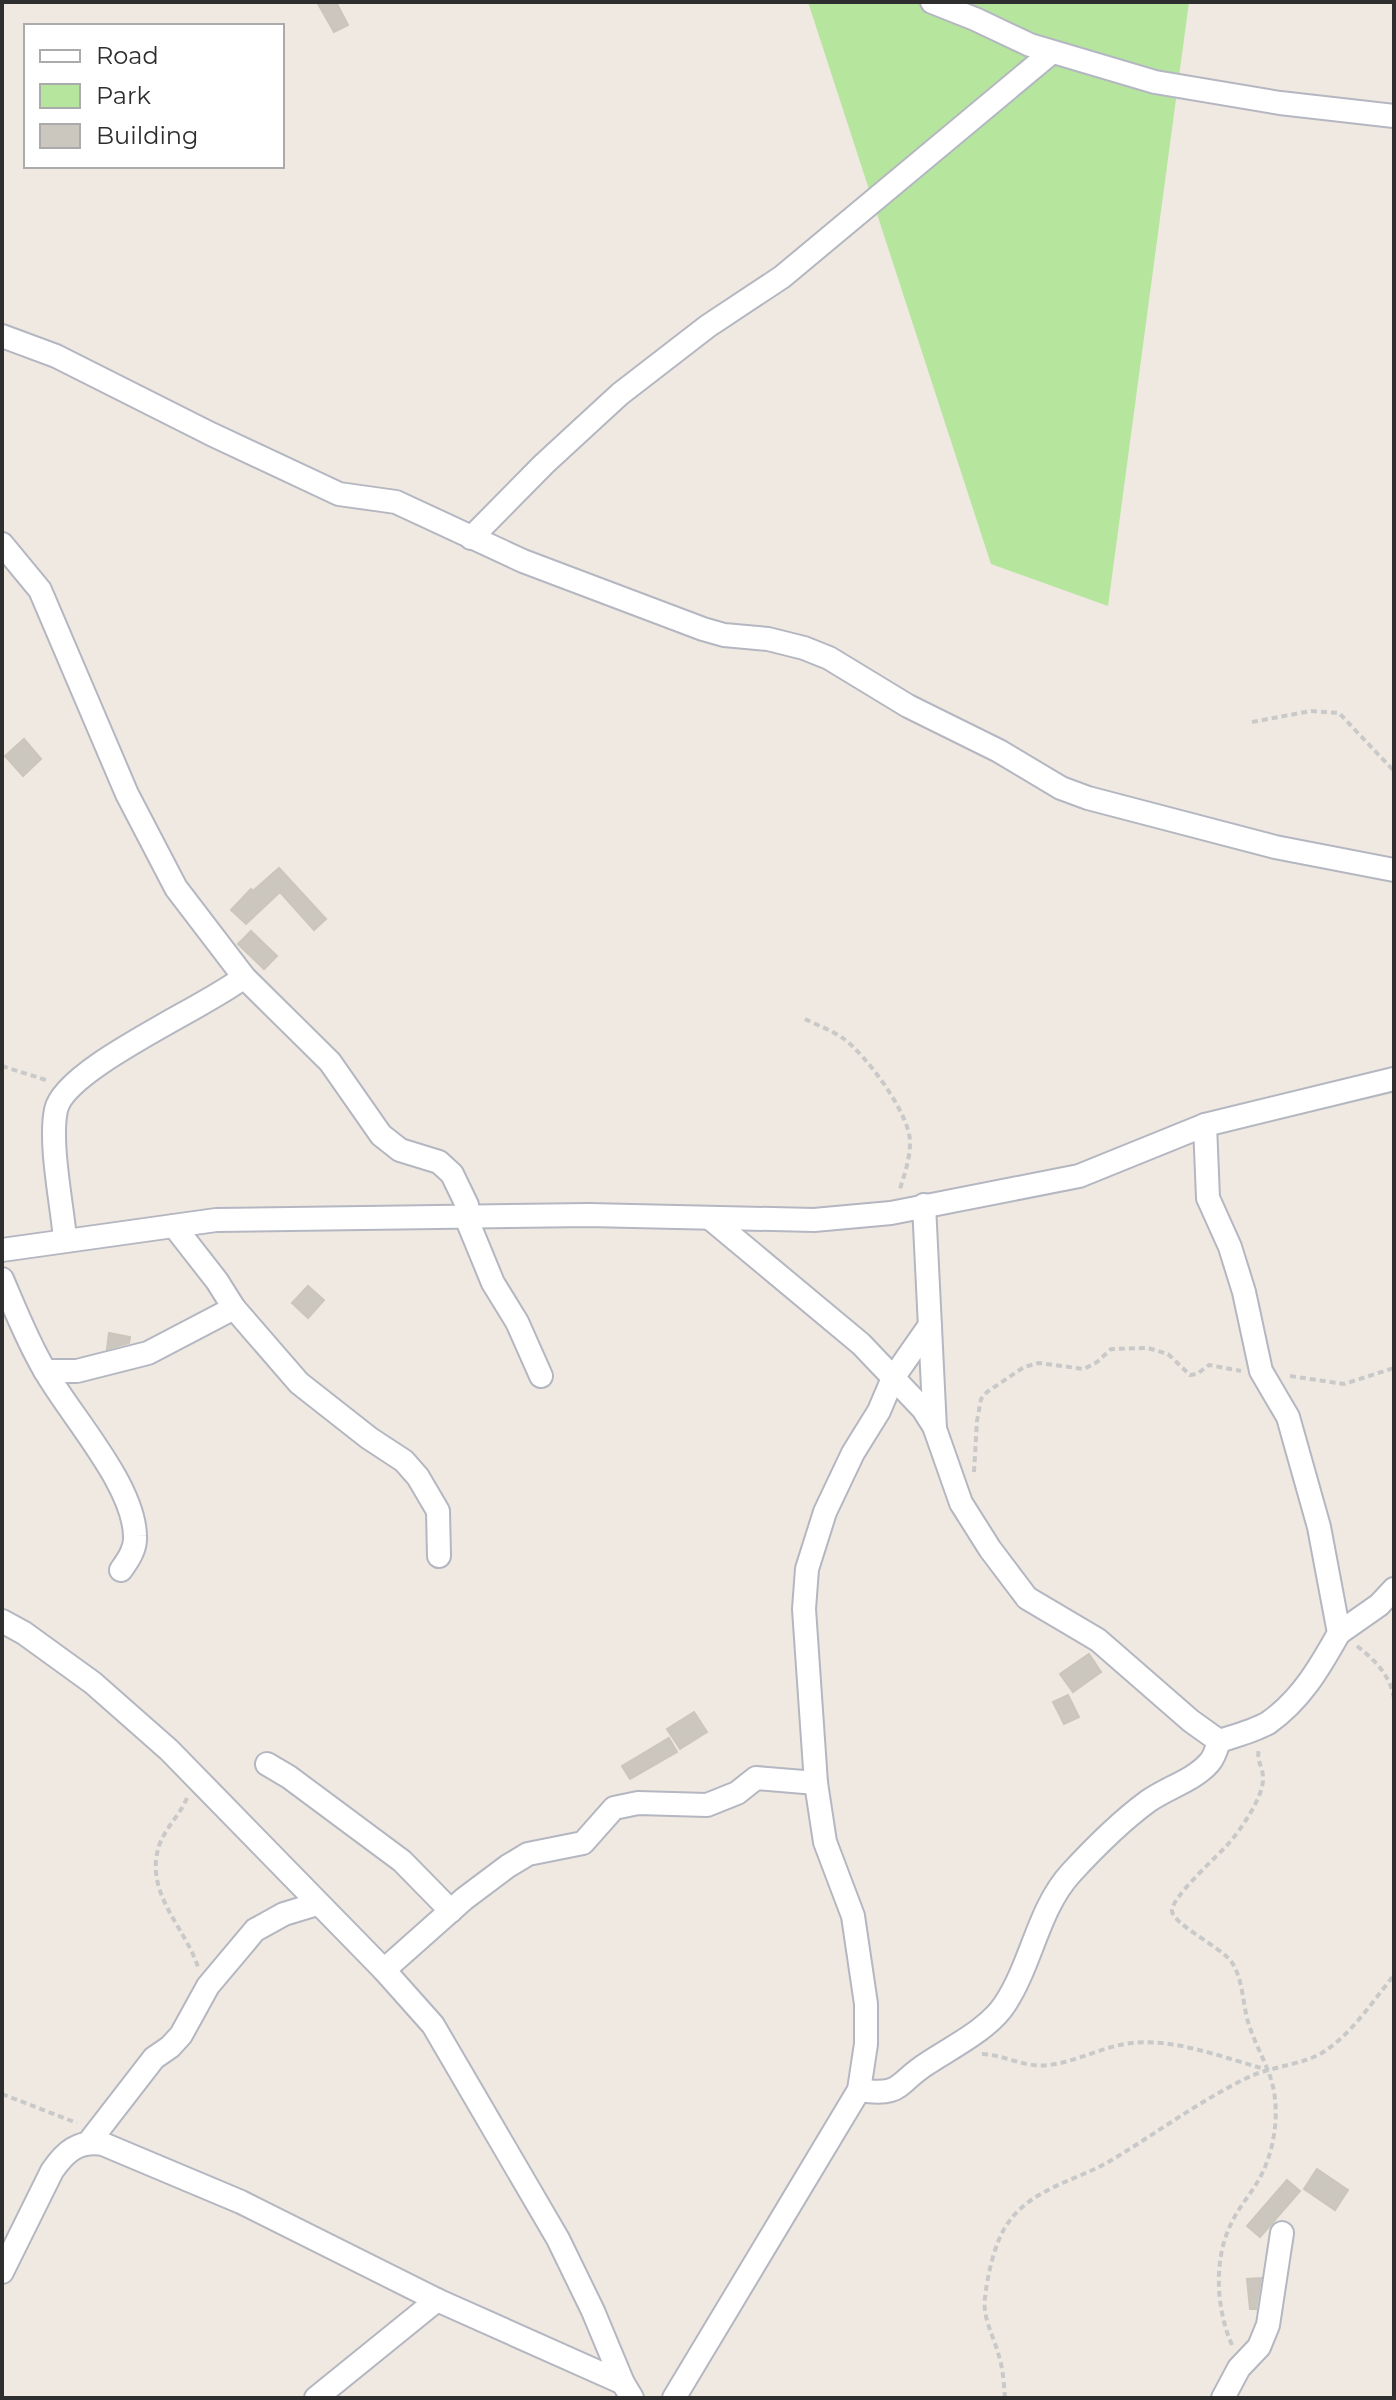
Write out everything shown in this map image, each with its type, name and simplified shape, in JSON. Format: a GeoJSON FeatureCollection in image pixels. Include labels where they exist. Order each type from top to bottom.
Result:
{"type":"FeatureCollection","features":[{"type":"Feature","properties":{"kind":"street"},"geometry":{"type":"LineString","coordinates":[[932,2],[1052,52],[1155,82],[1280,103],[1394,116]]}},
{"type":"Feature","properties":{"kind":"street"},"geometry":{"type":"LineString","coordinates":[[471,538],[544,464],[620,394],[708,326],[782,277],[1052,52]]}},
{"type":"Feature","properties":{"kind":"street"},"geometry":{"type":"LineString","coordinates":[[2,336],[56,356],[339,494],[396,502],[580,584],[703,629],[724,635],[768,639],[816,652],[908,706],[999,751],[1061,788],[1088,798],[1275,847],[1394,870]]}},
{"type":"Feature","properties":{"kind":"street"},"geometry":{"type":"LineString","coordinates":[[2,544],[40,590],[127,794],[176,888],[244,977],[330,1062],[381,1135],[400,1150],[439,1162],[452,1174],[467,1205],[466,1216],[493,1283],[517,1322],[541,1376]]}},
{"type":"Feature","properties":{"kind":"street"},"geometry":{"type":"LineString","coordinates":[[65,1239],[54,1137],[55,1111],[59,1099],[66,1089],[105,1061],[244,977]]}},
{"type":"Feature","properties":{"kind":"street"},"geometry":{"type":"LineString","coordinates":[[2,1250],[216,1220],[589,1215],[814,1220],[891,1213],[1079,1176],[1205,1125],[1394,1079]]}},
{"type":"Feature","properties":{"kind":"street"},"geometry":{"type":"LineString","coordinates":[[1205,1125],[1208,1198],[1230,1247],[1244,1292],[1261,1371],[1288,1417],[1319,1527],[1339,1633]]}},
{"type":"Feature","properties":{"kind":"street"},"geometry":{"type":"LineString","coordinates":[[924,1205],[935,1429]]}},
{"type":"Feature","properties":{"kind":"street"},"geometry":{"type":"LineString","coordinates":[[711,1219],[861,1344],[923,1409],[935,1429],[961,1503],[1027,1598],[1098,1640],[1191,1721],[1219,1741]]}},
{"type":"Feature","properties":{"kind":"street"},"geometry":{"type":"LineString","coordinates":[[174,1226],[234,1308],[299,1383],[369,1438],[404,1461],[418,1477],[438,1511],[439,1556]]}},
{"type":"Feature","properties":{"kind":"street"},"geometry":{"type":"LineString","coordinates":[[2,1279],[45,1371],[119,1485],[132,1517],[135,1537],[133,1551],[121,1570]]}},
{"type":"Feature","properties":{"kind":"street"},"geometry":{"type":"LineString","coordinates":[[45,1371],[77,1371],[148,1353],[234,1308]]}},
{"type":"Feature","properties":{"kind":"street"},"geometry":{"type":"LineString","coordinates":[[674,2398],[859,2090],[866,2044],[866,2004],[853,1916],[825,1842],[816,1783],[804,1609],[807,1569],[825,1512],[858,1443],[879,1411],[893,1378],[930,1325]]}},
{"type":"Feature","properties":{"kind":"street"},"geometry":{"type":"LineString","coordinates":[[859,2090],[881,2093],[897,2090],[1004,2006],[1031,1954],[1050,1906],[1071,1873],[1148,1801],[1211,1762],[1219,1741],[1266,1724],[1306,1687],[1339,1633],[1379,1605],[1394,1589]]}},
{"type":"Feature","properties":{"kind":"street"},"geometry":{"type":"LineString","coordinates":[[2,1621],[24,1633],[93,1683],[169,1750],[384,1970],[433,2025],[558,2239],[627,2390]]}},
{"type":"Feature","properties":{"kind":"street"},"geometry":{"type":"LineString","coordinates":[[267,1764],[402,1861],[451,1911]]}},
{"type":"Feature","properties":{"kind":"street"},"geometry":{"type":"LineString","coordinates":[[384,1970],[508,1866],[528,1854],[583,1843],[614,1808],[624,1804],[707,1805],[737,1793],[756,1778],[816,1783]]}},
{"type":"Feature","properties":{"kind":"street"},"geometry":{"type":"LineString","coordinates":[[2,2272],[52,2171],[73,2147],[93,2137],[154,2058],[181,2035],[204,1993],[255,1930],[284,1914],[317,1904]]}},
{"type":"Feature","properties":{"kind":"street"},"geometry":{"type":"LineString","coordinates":[[93,2137],[241,2202],[627,2390]]}},
{"type":"Feature","properties":{"kind":"street"},"geometry":{"type":"LineString","coordinates":[[1223,2398],[1239,2368],[1259,2347],[1268,2325],[1282,2233]]}},
{"type":"Feature","properties":{"kind":"street"},"geometry":{"type":"LineString","coordinates":[[316,2398],[437,2300]]}},
{"type":"Feature","properties":{"kind":"path"},"geometry":{"type":"LineString","coordinates":[[1252,722],[1311,711],[1339,713],[1394,771]]}},
{"type":"Feature","properties":{"kind":"path"},"geometry":{"type":"LineString","coordinates":[[805,1019],[845,1039],[889,1089],[909,1131],[905,1174],[891,1213]]}},
{"type":"Feature","properties":{"kind":"path"},"geometry":{"type":"LineString","coordinates":[[2,1066],[66,1089]]}},
{"type":"Feature","properties":{"kind":"path"},"geometry":{"type":"LineString","coordinates":[[961,1503],[973,1482],[981,1399],[1024,1367],[1039,1363],[1084,1369],[1111,1349],[1127,1347],[1148,1348],[1168,1354],[1190,1375],[1209,1365],[1344,1384],[1394,1368]]}},
{"type":"Feature","properties":{"kind":"path"},"geometry":{"type":"LineString","coordinates":[[1339,1633],[1371,1657],[1385,1674],[1394,1698]]}},
{"type":"Feature","properties":{"kind":"path"},"geometry":{"type":"LineString","coordinates":[[1239,2368],[1221,2317],[1220,2274],[1231,2223],[1260,2178],[1276,2124],[1273,2084],[1248,2023],[1236,1970],[1229,1959],[1205,1938],[1178,1921],[1172,1907],[1189,1883],[1231,1840],[1255,1803],[1264,1778],[1257,1758],[1266,1724]]}},
{"type":"Feature","properties":{"kind":"path"},"geometry":{"type":"LineString","coordinates":[[194,1776],[182,1811],[159,1847],[157,1872],[163,1901],[193,1952],[204,1993]]}},
{"type":"Feature","properties":{"kind":"path"},"geometry":{"type":"LineString","coordinates":[[1005,2398],[1002,2365],[984,2303],[999,2239],[1006,2224],[1019,2209],[1038,2196],[1106,2163],[1239,2083],[1267,2069],[1307,2060],[1325,2051],[1345,2033],[1394,1975]]}},
{"type":"Feature","properties":{"kind":"path"},"geometry":{"type":"LineString","coordinates":[[945,2054],[998,2055],[1030,2065],[1048,2065],[1136,2042],[1175,2046],[1267,2069]]}},
{"type":"Feature","properties":{"kind":"path"},"geometry":{"type":"LineString","coordinates":[[2,2094],[93,2137]]}},
{"type":"Feature","properties":{"kind":"green space"},"geometry":{"type":"Polygon","coordinates":[[[808,2],[1189,2],[1108,606],[991,564],[808,2]]]}},
{"type":"Feature","properties":{"kind":"building"},"geometry":{"type":"Polygon","coordinates":[[[317,2],[336,2],[348,25],[334,32],[317,2]]]}},
{"type":"Feature","properties":{"kind":"building"},"geometry":{"type":"Polygon","coordinates":[[[24,739],[41,759],[23,776],[5,756],[24,739]]]}},
{"type":"Feature","properties":{"kind":"building"},"geometry":{"type":"Polygon","coordinates":[[[279,868],[326,919],[314,930],[280,892],[246,924],[231,910],[251,889],[253,891],[279,868]]]}},
{"type":"Feature","properties":{"kind":"building"},"geometry":{"type":"Polygon","coordinates":[[[251,931],[277,956],[264,969],[238,944],[251,931]]]}},
{"type":"Feature","properties":{"kind":"building"},"geometry":{"type":"Polygon","coordinates":[[[308,1286],[324,1300],[308,1318],[292,1303],[308,1286]]]}},
{"type":"Feature","properties":{"kind":"building"},"geometry":{"type":"Polygon","coordinates":[[[109,1333],[130,1337],[129,1343],[107,1349],[109,1333]]]}},
{"type":"Feature","properties":{"kind":"building"},"geometry":{"type":"Polygon","coordinates":[[[1089,1654],[1101,1672],[1073,1692],[1060,1674],[1089,1654]]]}},
{"type":"Feature","properties":{"kind":"building"},"geometry":{"type":"Polygon","coordinates":[[[1068,1695],[1079,1717],[1064,1724],[1053,1702],[1068,1695]]]}},
{"type":"Feature","properties":{"kind":"building"},"geometry":{"type":"Polygon","coordinates":[[[694,1712],[707,1732],[680,1749],[667,1729],[694,1712]]]}},
{"type":"Feature","properties":{"kind":"building"},"geometry":{"type":"Polygon","coordinates":[[[669,1738],[677,1752],[630,1779],[622,1766],[669,1738]]]}},
{"type":"Feature","properties":{"kind":"building"},"geometry":{"type":"Polygon","coordinates":[[[1317,2169],[1348,2190],[1335,2210],[1304,2189],[1317,2169]]]}},
{"type":"Feature","properties":{"kind":"building"},"geometry":{"type":"Polygon","coordinates":[[[1287,2180],[1300,2191],[1260,2237],[1247,2226],[1287,2180]]]}},
{"type":"Feature","properties":{"kind":"building"},"geometry":{"type":"Polygon","coordinates":[[[1261,2278],[1256,2309],[1250,2309],[1247,2279],[1261,2278]]]}}]}
